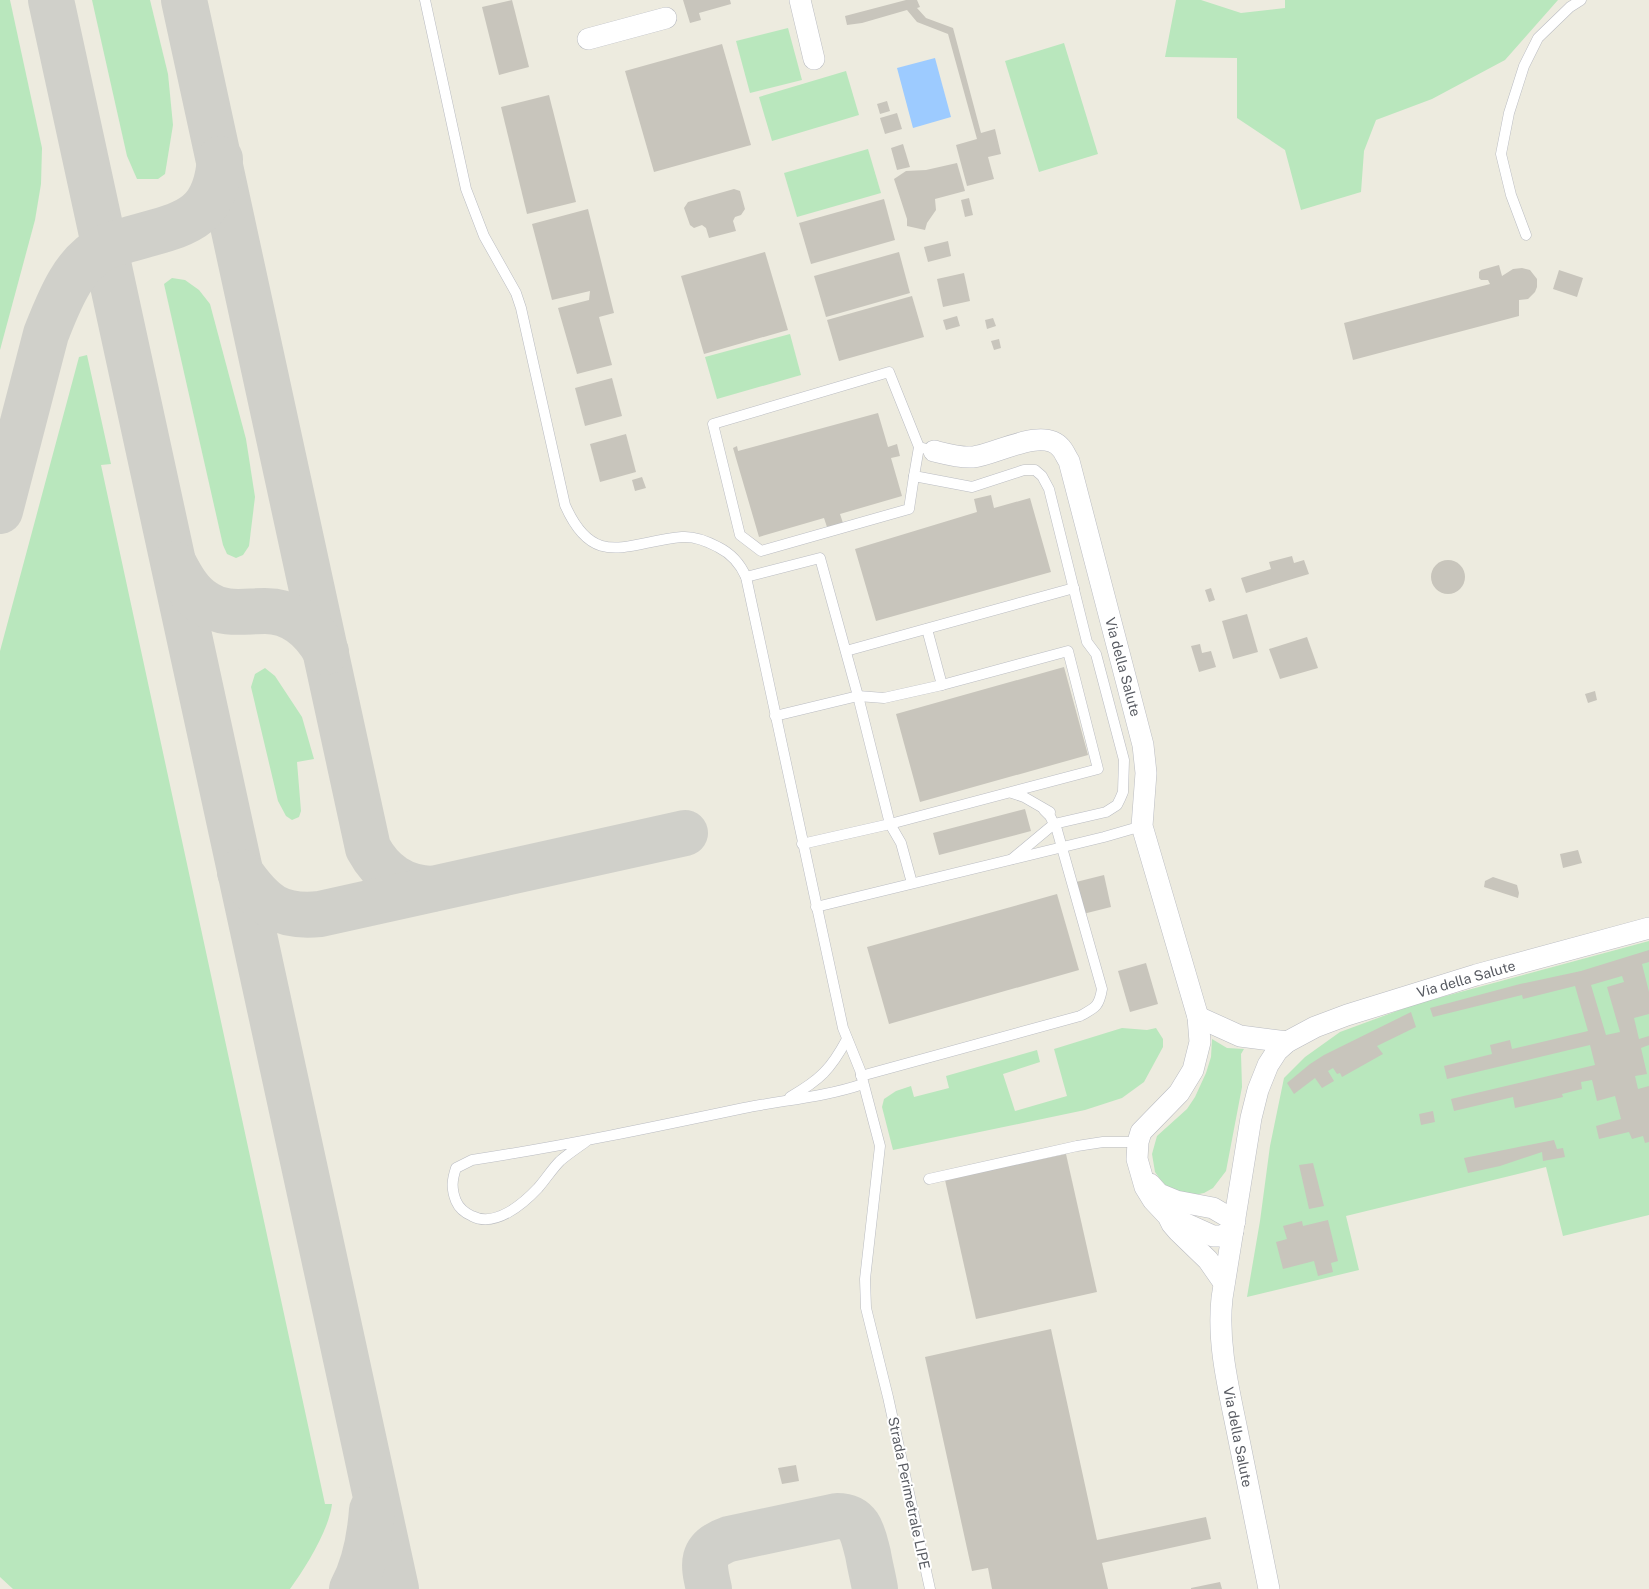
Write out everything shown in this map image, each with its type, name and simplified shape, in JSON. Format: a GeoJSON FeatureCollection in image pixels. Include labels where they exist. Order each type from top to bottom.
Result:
{"type":"FeatureCollection","features":[{"type":"Feature","properties":{"kind":"street"},"geometry":{"type":"LineString","coordinates":[[800,0],[814,59]]}},
{"type":"Feature","properties":{"kind":"street"},"geometry":{"type":"LineString","coordinates":[[588,39],[666,18]]}},
{"type":"Feature","properties":{"kind":"street","name":"Via della Salute"},"geometry":{"type":"LineString","coordinates":[[927,449],[958,456],[973,457],[1033,440],[1044,439],[1053,441],[1060,447],[1068,461],[1143,744],[1146,773],[1142,826],[1198,1018],[1200,1042],[1193,1070],[1179,1093],[1141,1132],[1138,1142]]}},
{"type":"Feature","properties":{"kind":"street","name":"Via della Salute"},"geometry":{"type":"LineString","coordinates":[[1269,1589],[1223,1357],[1220,1333],[1224,1283],[1251,1118],[1260,1084],[1268,1065],[1277,1051],[1287,1042],[1315,1027],[1347,1015],[1476,975],[1649,928]]}},
{"type":"Feature","properties":{"kind":"street"},"geometry":{"type":"LineString","coordinates":[[1198,1018],[1240,1036],[1287,1042]]}},
{"type":"Feature","properties":{"kind":"street"},"geometry":{"type":"LineString","coordinates":[[1138,1142],[1137,1159],[1145,1186],[1153,1200],[1168,1216],[1172,1224],[1208,1260],[1224,1283]]}},
{"type":"Feature","properties":{"kind":"street"},"geometry":{"type":"LineString","coordinates":[[1140,1170],[1159,1194],[1176,1201],[1214,1208],[1234,1226],[1221,1236],[1213,1236],[1168,1216]]}},
{"type":"Feature","properties":{"kind":"lane"},"geometry":{"type":"LineString","coordinates":[[425,0],[466,189],[484,236],[516,293],[521,308],[565,505],[572,520],[584,536],[603,547],[613,549],[628,548],[683,537],[700,539],[727,552],[740,565],[746,578],[820,558],[858,696],[890,824],[901,843],[912,883]]}},
{"type":"Feature","properties":{"kind":"lane"},"geometry":{"type":"LineString","coordinates":[[1526,235],[1511,195],[1501,154],[1509,114],[1524,66],[1538,38],[1570,7],[1581,0]]}},
{"type":"Feature","properties":{"kind":"lane"},"geometry":{"type":"LineString","coordinates":[[890,372],[927,449],[914,476],[909,509],[761,551],[740,535],[713,424],[890,372]]}},
{"type":"Feature","properties":{"kind":"lane"},"geometry":{"type":"LineString","coordinates":[[914,476],[972,486],[1024,470],[1036,470],[1042,476],[1048,489],[1087,642],[1096,654],[1124,760],[1123,792],[1117,805],[1106,812],[1054,824],[1012,859]]}},
{"type":"Feature","properties":{"kind":"lane","name":"Strada Perimetrale LIPE"},"geometry":{"type":"LineString","coordinates":[[746,578],[843,1028],[862,1080],[880,1146],[865,1280],[866,1308],[888,1397],[930,1589]]}},
{"type":"Feature","properties":{"kind":"lane"},"geometry":{"type":"LineString","coordinates":[[846,652],[1074,588]]}},
{"type":"Feature","properties":{"kind":"lane"},"geometry":{"type":"LineString","coordinates":[[927,629],[942,685]]}},
{"type":"Feature","properties":{"kind":"lane"},"geometry":{"type":"LineString","coordinates":[[775,716],[858,696],[884,698],[942,685],[1068,651],[1098,769],[890,824],[802,844]]}},
{"type":"Feature","properties":{"kind":"lane"},"geometry":{"type":"LineString","coordinates":[[588,1140],[560,1161],[539,1187],[516,1208],[501,1216],[486,1220],[475,1218],[464,1212],[457,1204],[452,1190],[452,1179],[456,1168],[472,1160],[588,1140],[772,1102],[839,1092],[862,1080],[1080,1016],[1092,1010],[1100,1001],[1102,989],[1054,824],[1044,810],[1024,796],[1011,793]]}},
{"type":"Feature","properties":{"kind":"lane"},"geometry":{"type":"LineString","coordinates":[[1044,810],[1074,820]]}},
{"type":"Feature","properties":{"kind":"lane"},"geometry":{"type":"LineString","coordinates":[[816,907],[1142,826]]}},
{"type":"Feature","properties":{"kind":"lane"},"geometry":{"type":"LineString","coordinates":[[772,1102],[790,1097],[809,1086],[827,1071],[847,1039]]}},
{"type":"Feature","properties":{"kind":"lane"},"geometry":{"type":"LineString","coordinates":[[929,1179],[1078,1146],[1103,1142],[1138,1142]]}},
{"type":"Feature","properties":{"kind":"green space"},"geometry":{"type":"Polygon","coordinates":[[[0,0],[10,0],[42,148],[41,184],[35,220],[0,350],[0,0]]]}},
{"type":"Feature","properties":{"kind":"green space"},"geometry":{"type":"Polygon","coordinates":[[[92,0],[150,0],[168,74],[173,125],[165,174],[158,179],[137,179],[127,156],[92,0]]]}},
{"type":"Feature","properties":{"kind":"green space"},"geometry":{"type":"Polygon","coordinates":[[[1176,0],[1201,0],[1241,13],[1285,8],[1285,0],[1558,0],[1505,60],[1432,99],[1376,120],[1364,151],[1361,192],[1301,210],[1285,150],[1237,118],[1237,58],[1165,57],[1176,0]]]}},
{"type":"Feature","properties":{"kind":"green space"},"geometry":{"type":"Polygon","coordinates":[[[788,28],[802,80],[750,93],[736,41],[788,28]]]}},
{"type":"Feature","properties":{"kind":"green space"},"geometry":{"type":"Polygon","coordinates":[[[1064,43],[1098,154],[1039,172],[1005,61],[1064,43]]]}},
{"type":"Feature","properties":{"kind":"green space"},"geometry":{"type":"Polygon","coordinates":[[[846,71],[859,115],[772,141],[759,97],[846,71]]]}},
{"type":"Feature","properties":{"kind":"green space"},"geometry":{"type":"Polygon","coordinates":[[[868,149],[881,193],[797,217],[784,173],[868,149]]]}},
{"type":"Feature","properties":{"kind":"green space"},"geometry":{"type":"Polygon","coordinates":[[[172,278],[185,280],[199,290],[210,304],[246,439],[255,497],[249,546],[243,555],[236,558],[227,554],[223,545],[164,284],[172,278]]]}},
{"type":"Feature","properties":{"kind":"green space"},"geometry":{"type":"Polygon","coordinates":[[[790,334],[801,375],[717,399],[705,357],[790,334]]]}},
{"type":"Feature","properties":{"kind":"green space"},"geometry":{"type":"Polygon","coordinates":[[[87,355],[111,464],[101,465],[325,1504],[332,1504],[322,1537],[290,1589],[13,1589],[0,1577],[0,651],[79,357],[87,355]]]}},
{"type":"Feature","properties":{"kind":"green space"},"geometry":{"type":"Polygon","coordinates":[[[265,668],[275,676],[302,717],[314,759],[297,762],[301,811],[299,817],[292,820],[286,816],[278,801],[251,687],[255,674],[265,668]]]}},
{"type":"Feature","properties":{"kind":"green space"},"geometry":{"type":"Polygon","coordinates":[[[1649,941],[1649,1215],[1563,1236],[1546,1167],[1346,1216],[1359,1270],[1247,1297],[1270,1146],[1284,1078],[1305,1057],[1340,1032],[1416,1004],[1649,941]]]}},
{"type":"Feature","properties":{"kind":"green space"},"geometry":{"type":"Polygon","coordinates":[[[1122,1028],[1147,1030],[1156,1028],[1163,1039],[1163,1047],[1144,1082],[1122,1098],[1085,1110],[893,1150],[882,1107],[884,1099],[896,1091],[911,1086],[914,1097],[949,1088],[946,1076],[1037,1050],[1040,1062],[1003,1074],[1015,1111],[1067,1096],[1054,1049],[1122,1028]]]}},
{"type":"Feature","properties":{"kind":"green space"},"geometry":{"type":"Polygon","coordinates":[[[1212,1039],[1227,1048],[1244,1049],[1241,1054],[1242,1087],[1226,1171],[1213,1188],[1204,1193],[1185,1194],[1167,1187],[1160,1179],[1155,1172],[1152,1154],[1157,1136],[1187,1109],[1195,1097],[1211,1057],[1212,1039]]]}},
{"type":"Feature","properties":{"kind":"water"},"geometry":{"type":"Polygon","coordinates":[[[935,58],[951,117],[913,128],[897,68],[935,58]]]}},
{"type":"Feature","properties":{"kind":"building"},"geometry":{"type":"Polygon","coordinates":[[[512,0],[529,67],[499,75],[482,7],[512,0]]]}},
{"type":"Feature","properties":{"kind":"building"},"geometry":{"type":"Polygon","coordinates":[[[683,0],[730,0],[731,4],[699,13],[701,20],[690,23],[683,0]]]}},
{"type":"Feature","properties":{"kind":"building"},"geometry":{"type":"Polygon","coordinates":[[[906,0],[917,0],[920,7],[917,8],[926,18],[953,28],[981,133],[995,129],[1001,154],[988,157],[994,179],[967,186],[956,145],[977,139],[948,34],[917,22],[907,10],[862,23],[847,25],[845,16],[906,0]]]}},
{"type":"Feature","properties":{"kind":"building"},"geometry":{"type":"Polygon","coordinates":[[[722,44],[751,145],[654,172],[625,71],[722,44]]]}},
{"type":"Feature","properties":{"kind":"building"},"geometry":{"type":"Polygon","coordinates":[[[549,95],[576,202],[527,214],[501,107],[549,95]]]}},
{"type":"Feature","properties":{"kind":"building"},"geometry":{"type":"Polygon","coordinates":[[[887,101],[890,111],[880,114],[877,104],[887,101]]]}},
{"type":"Feature","properties":{"kind":"building"},"geometry":{"type":"Polygon","coordinates":[[[897,113],[902,129],[885,134],[880,118],[897,113]]]}},
{"type":"Feature","properties":{"kind":"building"},"geometry":{"type":"Polygon","coordinates":[[[903,144],[910,167],[897,170],[891,148],[903,144]]]}},
{"type":"Feature","properties":{"kind":"building"},"geometry":{"type":"Polygon","coordinates":[[[957,163],[965,191],[935,199],[936,210],[927,223],[925,230],[907,226],[907,219],[894,179],[906,171],[926,170],[957,163]]]}},
{"type":"Feature","properties":{"kind":"building"},"geometry":{"type":"Polygon","coordinates":[[[734,189],[740,191],[745,209],[733,221],[736,231],[709,238],[706,228],[702,225],[694,228],[690,225],[684,208],[688,202],[734,189]]]}},
{"type":"Feature","properties":{"kind":"building"},"geometry":{"type":"Polygon","coordinates":[[[969,198],[973,215],[965,217],[961,200],[969,198]]]}},
{"type":"Feature","properties":{"kind":"building"},"geometry":{"type":"Polygon","coordinates":[[[884,199],[895,240],[811,264],[799,223],[884,199]]]}},
{"type":"Feature","properties":{"kind":"building"},"geometry":{"type":"Polygon","coordinates":[[[588,209],[614,313],[599,317],[612,365],[577,374],[558,308],[589,300],[590,291],[552,300],[532,224],[588,209]]]}},
{"type":"Feature","properties":{"kind":"building"},"geometry":{"type":"Polygon","coordinates":[[[948,241],[951,256],[928,262],[924,247],[948,241]]]}},
{"type":"Feature","properties":{"kind":"building"},"geometry":{"type":"Polygon","coordinates":[[[765,252],[788,330],[704,354],[681,276],[765,252]]]}},
{"type":"Feature","properties":{"kind":"building"},"geometry":{"type":"Polygon","coordinates":[[[899,252],[910,293],[826,317],[814,276],[899,252]]]}},
{"type":"Feature","properties":{"kind":"building"},"geometry":{"type":"Polygon","coordinates":[[[1499,265],[1502,276],[1513,269],[1522,268],[1530,270],[1537,279],[1535,292],[1528,299],[1519,300],[1519,316],[1353,360],[1344,323],[1490,284],[1488,280],[1481,280],[1479,278],[1479,272],[1499,265]]]}},
{"type":"Feature","properties":{"kind":"building"},"geometry":{"type":"Polygon","coordinates":[[[1559,270],[1583,278],[1577,297],[1553,289],[1559,270]]]}},
{"type":"Feature","properties":{"kind":"building"},"geometry":{"type":"Polygon","coordinates":[[[964,273],[970,301],[943,307],[937,279],[964,273]]]}},
{"type":"Feature","properties":{"kind":"building"},"geometry":{"type":"Polygon","coordinates":[[[912,296],[924,337],[839,361],[827,320],[912,296]]]}},
{"type":"Feature","properties":{"kind":"building"},"geometry":{"type":"Polygon","coordinates":[[[957,316],[960,326],[946,330],[943,320],[957,316]]]}},
{"type":"Feature","properties":{"kind":"building"},"geometry":{"type":"Polygon","coordinates":[[[993,318],[996,326],[987,329],[985,320],[993,318]]]}},
{"type":"Feature","properties":{"kind":"building"},"geometry":{"type":"Polygon","coordinates":[[[999,339],[1001,348],[994,350],[991,341],[999,339]]]}},
{"type":"Feature","properties":{"kind":"building"},"geometry":{"type":"Polygon","coordinates":[[[612,378],[622,416],[585,426],[575,388],[612,378]]]}},
{"type":"Feature","properties":{"kind":"building"},"geometry":{"type":"Polygon","coordinates":[[[878,413],[888,447],[897,444],[900,456],[891,458],[902,496],[840,514],[843,523],[827,527],[824,518],[759,537],[733,448],[737,446],[738,451],[878,413]]]}},
{"type":"Feature","properties":{"kind":"building"},"geometry":{"type":"Polygon","coordinates":[[[626,434],[636,472],[600,482],[590,444],[626,434]]]}},
{"type":"Feature","properties":{"kind":"building"},"geometry":{"type":"Polygon","coordinates":[[[642,477],[646,488],[635,491],[632,480],[642,477]]]}},
{"type":"Feature","properties":{"kind":"building"},"geometry":{"type":"Polygon","coordinates":[[[991,495],[994,508],[1030,498],[1051,572],[876,621],[855,549],[977,512],[974,499],[991,495]]]}},
{"type":"Feature","properties":{"kind":"building"},"geometry":{"type":"Polygon","coordinates":[[[1292,556],[1294,563],[1304,560],[1309,574],[1246,593],[1241,578],[1271,569],[1269,562],[1292,556]]]}},
{"type":"Feature","properties":{"kind":"building"},"geometry":{"type":"Polygon","coordinates":[[[1448,560],[1455,561],[1460,565],[1464,570],[1464,584],[1460,589],[1455,593],[1448,594],[1441,593],[1436,589],[1432,584],[1431,577],[1432,570],[1436,565],[1441,561],[1448,560]]]}},
{"type":"Feature","properties":{"kind":"building"},"geometry":{"type":"Polygon","coordinates":[[[1211,588],[1215,600],[1209,602],[1205,590],[1211,588]]]}},
{"type":"Feature","properties":{"kind":"building"},"geometry":{"type":"Polygon","coordinates":[[[1247,614],[1258,652],[1233,659],[1222,621],[1247,614]]]}},
{"type":"Feature","properties":{"kind":"building"},"geometry":{"type":"Polygon","coordinates":[[[1307,637],[1318,668],[1280,679],[1269,649],[1307,637]]]}},
{"type":"Feature","properties":{"kind":"building"},"geometry":{"type":"Polygon","coordinates":[[[1200,644],[1202,653],[1211,651],[1216,667],[1199,672],[1191,646],[1200,644]]]}},
{"type":"Feature","properties":{"kind":"building"},"geometry":{"type":"Polygon","coordinates":[[[1064,667],[1088,755],[920,802],[896,714],[1064,667]]]}},
{"type":"Feature","properties":{"kind":"building"},"geometry":{"type":"Polygon","coordinates":[[[1595,691],[1597,700],[1588,703],[1585,694],[1595,691]]]}},
{"type":"Feature","properties":{"kind":"building"},"geometry":{"type":"Polygon","coordinates":[[[1025,809],[1031,831],[939,855],[933,833],[1025,809]]]}},
{"type":"Feature","properties":{"kind":"building"},"geometry":{"type":"Polygon","coordinates":[[[1578,850],[1582,863],[1563,868],[1560,854],[1578,850]]]}},
{"type":"Feature","properties":{"kind":"building"},"geometry":{"type":"Polygon","coordinates":[[[1104,875],[1111,907],[1083,914],[1076,882],[1104,875]]]}},
{"type":"Feature","properties":{"kind":"building"},"geometry":{"type":"Polygon","coordinates":[[[1493,877],[1517,885],[1518,898],[1484,887],[1485,881],[1493,877]]]}},
{"type":"Feature","properties":{"kind":"building"},"geometry":{"type":"Polygon","coordinates":[[[1057,894],[1079,970],[889,1024],[867,947],[1057,894]]]}},
{"type":"Feature","properties":{"kind":"building"},"geometry":{"type":"Polygon","coordinates":[[[1649,950],[1649,962],[1642,964],[1649,992],[1649,1014],[1634,1018],[1639,1039],[1649,1036],[1649,1045],[1641,1048],[1647,1074],[1635,1076],[1638,1089],[1649,1086],[1649,1142],[1645,1143],[1643,1136],[1632,1139],[1629,1132],[1599,1139],[1596,1126],[1621,1119],[1615,1096],[1597,1101],[1592,1080],[1581,1082],[1582,1089],[1562,1094],[1563,1097],[1515,1108],[1513,1097],[1454,1111],[1451,1099],[1595,1065],[1590,1045],[1447,1079],[1444,1066],[1492,1054],[1490,1045],[1510,1040],[1512,1049],[1588,1031],[1575,986],[1523,999],[1522,995],[1433,1017],[1430,1008],[1520,984],[1581,971],[1649,950]],[[1622,976],[1591,985],[1606,1035],[1620,1032],[1607,987],[1624,982],[1622,976]]]}},
{"type":"Feature","properties":{"kind":"building"},"geometry":{"type":"Polygon","coordinates":[[[1146,963],[1158,1004],[1130,1012],[1118,971],[1146,963]]]}},
{"type":"Feature","properties":{"kind":"building"},"geometry":{"type":"Polygon","coordinates":[[[1411,1012],[1416,1027],[1377,1046],[1383,1054],[1342,1077],[1333,1068],[1328,1071],[1334,1081],[1322,1088],[1315,1078],[1294,1094],[1287,1083],[1324,1055],[1411,1012]]]}},
{"type":"Feature","properties":{"kind":"building"},"geometry":{"type":"Polygon","coordinates":[[[1433,1111],[1435,1122],[1421,1125],[1419,1114],[1433,1111]]]}},
{"type":"Feature","properties":{"kind":"building"},"geometry":{"type":"Polygon","coordinates":[[[1554,1140],[1557,1149],[1563,1148],[1565,1157],[1543,1161],[1542,1152],[1500,1166],[1468,1173],[1464,1158],[1554,1140]]]}},
{"type":"Feature","properties":{"kind":"building"},"geometry":{"type":"Polygon","coordinates":[[[1066,1154],[1097,1292],[976,1319],[945,1180],[1066,1154]]]}},
{"type":"Feature","properties":{"kind":"building"},"geometry":{"type":"Polygon","coordinates":[[[1313,1163],[1324,1206],[1309,1209],[1299,1165],[1313,1163]]]}},
{"type":"Feature","properties":{"kind":"building"},"geometry":{"type":"Polygon","coordinates":[[[1328,1220],[1338,1261],[1331,1263],[1333,1272],[1318,1276],[1314,1261],[1283,1269],[1276,1242],[1287,1239],[1283,1226],[1302,1221],[1303,1226],[1328,1220]]]}},
{"type":"Feature","properties":{"kind":"building"},"geometry":{"type":"Polygon","coordinates":[[[1051,1329],[1097,1540],[1206,1517],[1211,1539],[1102,1563],[1108,1589],[992,1589],[988,1568],[972,1571],[925,1357],[1051,1329]]]}},
{"type":"Feature","properties":{"kind":"building"},"geometry":{"type":"Polygon","coordinates":[[[796,1465],[799,1481],[782,1484],[778,1468],[796,1465]]]}},
{"type":"Feature","properties":{"kind":"building"},"geometry":{"type":"Polygon","coordinates":[[[1220,1582],[1222,1589],[1191,1589],[1191,1588],[1220,1582]]]}},
{"type":"Feature","properties":{"kind":"taxiway"},"geometry":{"type":"LineString","coordinates":[[51,0],[396,1589]]}},
{"type":"Feature","properties":{"kind":"taxiway"},"geometry":{"type":"LineString","coordinates":[[184,0],[368,848],[380,865],[394,878],[412,886],[432,889]]}},
{"type":"Feature","properties":{"kind":"taxiway"},"geometry":{"type":"LineString","coordinates":[[0,511],[46,334],[75,273],[94,254],[105,247],[163,230],[192,218],[211,197],[217,180],[220,159]]}},
{"type":"Feature","properties":{"kind":"taxiway"},"geometry":{"type":"LineString","coordinates":[[174,564],[183,581],[205,603],[219,610],[265,611],[285,614],[309,629],[326,652]]}},
{"type":"Feature","properties":{"kind":"taxiway"},"geometry":{"type":"LineString","coordinates":[[240,872],[256,893],[273,907],[293,914],[320,914],[685,833]]}},
{"type":"Feature","properties":{"kind":"taxiway"},"geometry":{"type":"LineString","coordinates":[[352,1589],[357,1580],[366,1551],[372,1510]]}},
{"type":"Feature","properties":{"kind":"taxiway"},"geometry":{"type":"LineString","coordinates":[[709,1589],[705,1565],[706,1558],[708,1553],[720,1543],[729,1539],[837,1516],[851,1519],[860,1528],[868,1554],[875,1589]]}}]}
